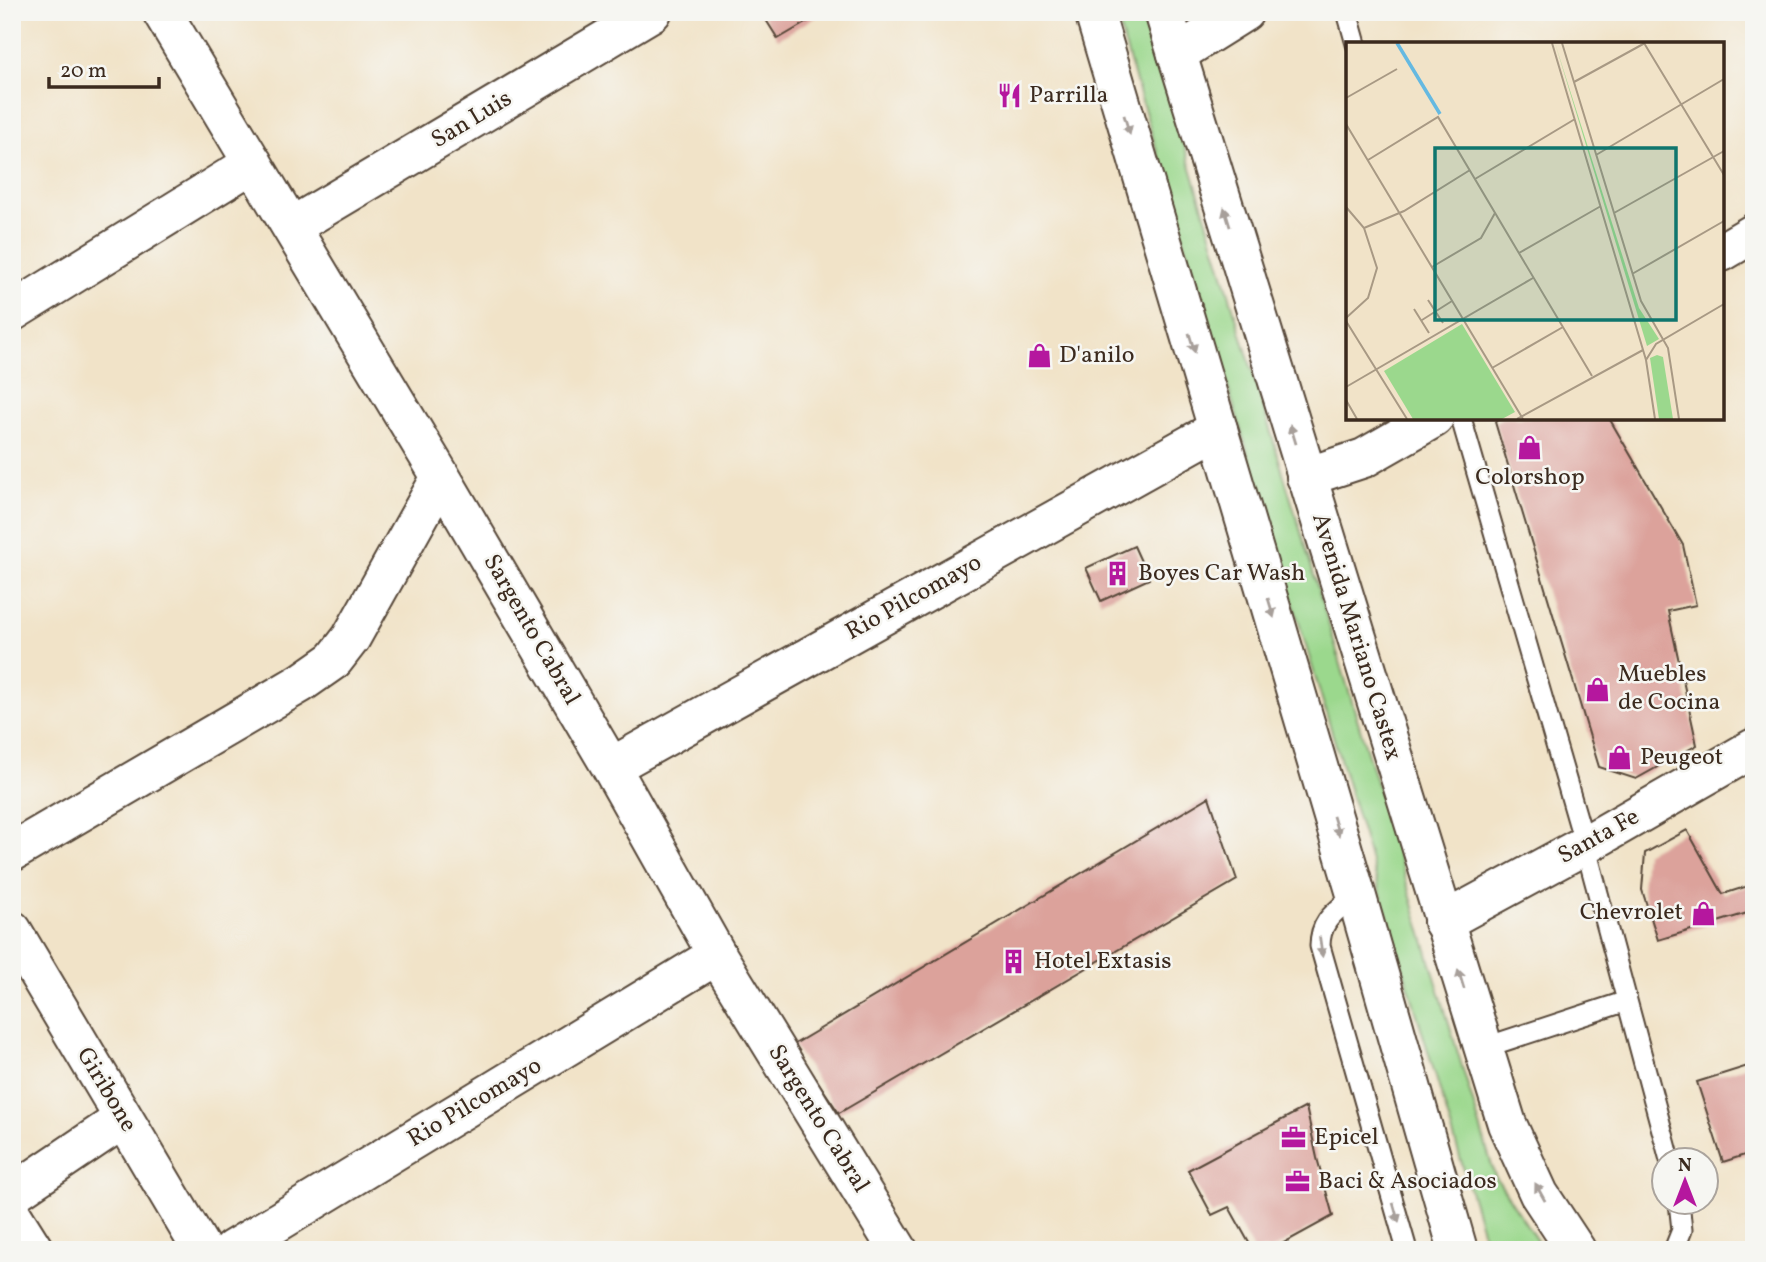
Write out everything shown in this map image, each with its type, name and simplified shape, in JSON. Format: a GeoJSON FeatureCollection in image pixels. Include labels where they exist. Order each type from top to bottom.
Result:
{"type":"FeatureCollection","features":[{"type":"Feature","properties":{"kind":"main road","name":"Sargento Cabral"},"geometry":{"type":"LineString","coordinates":[[162,12],[441,477],[718,955],[898,1250]]}},
{"type":"Feature","properties":{"kind":"main road","name":"San Luis"},"geometry":{"type":"LineString","coordinates":[[291,227],[652,12]]}},
{"type":"Feature","properties":{"kind":"main road"},"geometry":{"type":"LineString","coordinates":[[1094,12],[1356,894],[1458,1250]]}},
{"type":"Feature","properties":{"kind":"main road","name":"Avenida Mariano Castex"},"geometry":{"type":"LineString","coordinates":[[1164,12],[1507,1124],[1539,1194],[1576,1250]]}},
{"type":"Feature","properties":{"kind":"main road"},"geometry":{"type":"LineString","coordinates":[[1177,54],[1244,12]]}},
{"type":"Feature","properties":{"kind":"main road"},"geometry":{"type":"LineString","coordinates":[[12,312],[253,163]]}},
{"type":"Feature","properties":{"kind":"main road"},"geometry":{"type":"LineString","coordinates":[[1724,250],[1754,233]]}},
{"type":"Feature","properties":{"kind":"main road"},"geometry":{"type":"LineString","coordinates":[[1306,477],[1364,458],[1430,420]]}},
{"type":"Feature","properties":{"kind":"main road","name":"Rio Pilcomayo"},"geometry":{"type":"LineString","coordinates":[[611,767],[1218,429]]}},
{"type":"Feature","properties":{"kind":"main road"},"geometry":{"type":"LineString","coordinates":[[12,852],[301,683],[334,660],[351,638],[441,477]]}},
{"type":"Feature","properties":{"kind":"main road","name":"Santa Fe"},"geometry":{"type":"LineString","coordinates":[[1443,922],[1586,845],[1754,748]]}},
{"type":"Feature","properties":{"kind":"main road","name":"Giribone"},"geometry":{"type":"LineString","coordinates":[[12,930],[202,1250]]}},
{"type":"Feature","properties":{"kind":"main road","name":"Rio Pilcomayo"},"geometry":{"type":"LineString","coordinates":[[232,1250],[718,955]]}},
{"type":"Feature","properties":{"kind":"main road"},"geometry":{"type":"LineString","coordinates":[[12,1194],[123,1119]]}},
{"type":"Feature","properties":{"kind":"main road"},"geometry":{"type":"LineString","coordinates":[[12,1215],[34,1250]]}},
{"type":"Feature","properties":{"kind":"lane"},"geometry":{"type":"LineString","coordinates":[[1347,12],[1355,42]]}},
{"type":"Feature","properties":{"kind":"lane"},"geometry":{"type":"LineString","coordinates":[[1462,420],[1586,845],[1666,1146]]}},
{"type":"Feature","properties":{"kind":"lane"},"geometry":{"type":"LineString","coordinates":[[1356,894],[1326,921],[1320,931],[1320,946],[1406,1250]]}},
{"type":"Feature","properties":{"kind":"lane"},"geometry":{"type":"LineString","coordinates":[[1483,1048],[1628,1001]]}},
{"type":"Feature","properties":{"kind":"lane"},"geometry":{"type":"LineString","coordinates":[[1674,1250],[1682,1230],[1680,1216]]}},
{"type":"Feature","properties":{"kind":"green space"},"geometry":{"type":"Polygon","coordinates":[[[1115,12],[1144,12],[1495,1176],[1543,1250],[1488,1250],[1115,12]]]}},
{"type":"Feature","properties":{"kind":"building"},"geometry":{"type":"Polygon","coordinates":[[[761,12],[824,12],[778,39],[761,12]]]}},
{"type":"Feature","properties":{"kind":"building"},"geometry":{"type":"Polygon","coordinates":[[[1610,420],[1683,545],[1696,605],[1668,611],[1697,745],[1636,779],[1599,767],[1495,422],[1610,420]]]}},
{"type":"Feature","properties":{"kind":"building","name":"Boyes Car Wash"},"geometry":{"type":"Polygon","coordinates":[[[1134,546],[1149,579],[1101,601],[1086,568],[1134,546]]]}},
{"type":"Feature","properties":{"kind":"building","name":"Hotel Extasis"},"geometry":{"type":"Polygon","coordinates":[[[1209,797],[1237,880],[839,1113],[793,1045],[1209,797]]]}},
{"type":"Feature","properties":{"kind":"building"},"geometry":{"type":"Polygon","coordinates":[[[1687,830],[1723,894],[1751,885],[1754,911],[1658,940],[1642,890],[1645,853],[1687,830]]]}},
{"type":"Feature","properties":{"kind":"building"},"geometry":{"type":"Polygon","coordinates":[[[1754,1064],[1754,1152],[1723,1162],[1697,1082],[1754,1064]]]}},
{"type":"Feature","properties":{"kind":"building"},"geometry":{"type":"Polygon","coordinates":[[[1306,1107],[1333,1216],[1271,1250],[1253,1250],[1229,1207],[1212,1215],[1188,1170],[1306,1107]]]}},
{"type":"Feature","properties":{"kind":"place","name":"Parrilla"},"geometry":{"type":"Point","coordinates":[1009,96]}},
{"type":"Feature","properties":{"kind":"place","name":"D'anilo"},"geometry":{"type":"Point","coordinates":[1039,356]}},
{"type":"Feature","properties":{"kind":"place","name":"Colorshop"},"geometry":{"type":"Point","coordinates":[1530,447]}},
{"type":"Feature","properties":{"kind":"place","name":"Boyes Car Wash"},"geometry":{"type":"Point","coordinates":[1118,574]}},
{"type":"Feature","properties":{"kind":"place","name":"Muebles de Cocina"},"geometry":{"type":"Point","coordinates":[1598,689]}},
{"type":"Feature","properties":{"kind":"place","name":"Peugeot"},"geometry":{"type":"Point","coordinates":[1620,758]}},
{"type":"Feature","properties":{"kind":"place","name":"Chevrolet"},"geometry":{"type":"Point","coordinates":[1703,913]}},
{"type":"Feature","properties":{"kind":"place","name":"Hotel Extasis"},"geometry":{"type":"Point","coordinates":[1014,962]}},
{"type":"Feature","properties":{"kind":"place","name":"Epicel"},"geometry":{"type":"Point","coordinates":[1294,1138]}},
{"type":"Feature","properties":{"kind":"place","name":"Baci & Asociados"},"geometry":{"type":"Point","coordinates":[1298,1182]}}]}
